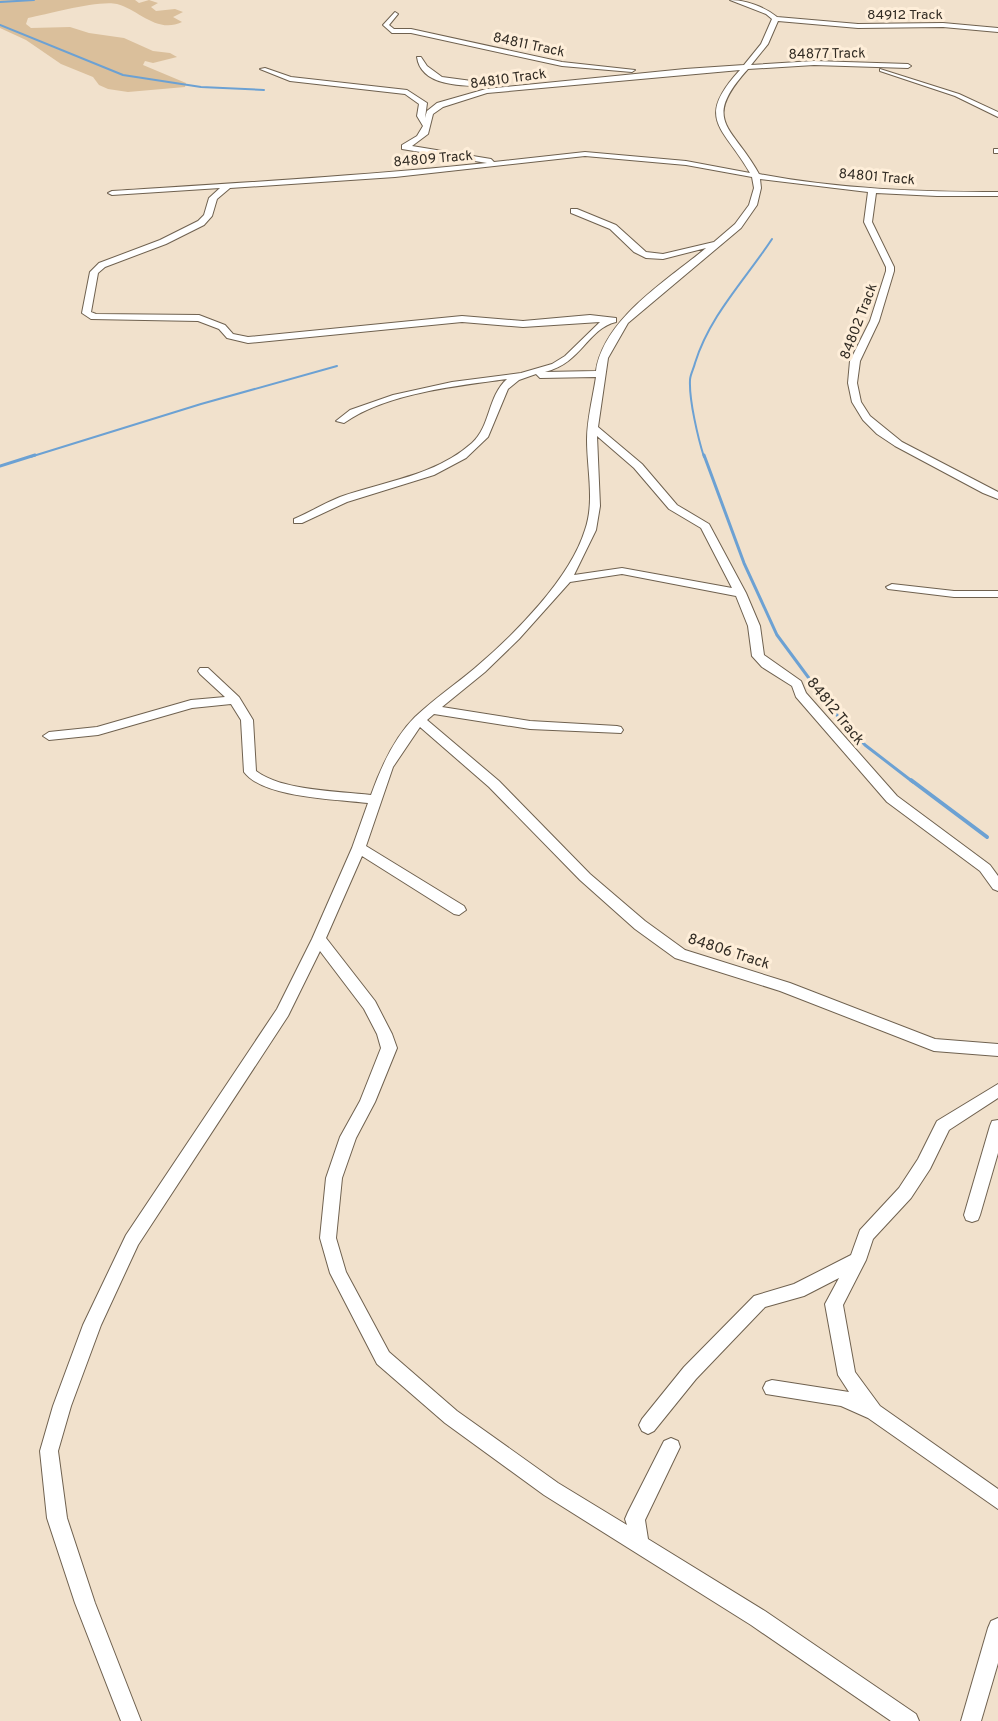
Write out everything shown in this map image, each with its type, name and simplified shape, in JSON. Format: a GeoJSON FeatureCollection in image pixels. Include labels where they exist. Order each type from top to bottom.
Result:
{"type":"FeatureCollection","features":[{"type":"Feature","properties":{"kind":"street"},"geometry":{"type":"LineString","coordinates":[[131,1721],[85,1603],[57,1518],[50,1451],[62,1406],[92,1325],[132,1240],[284,1011],[359,848],[387,768],[404,738],[419,720],[434,710],[515,637],[566,579],[583,548],[595,506],[593,428],[603,358],[624,321],[752,212],[756,200],[755,175],[747,158],[720,122],[719,107],[727,90],[770,38],[775,19],[768,13],[733,0]]}},
{"type":"Feature","properties":{"kind":"street","name":"84811 Track"},"geometry":{"type":"LineString","coordinates":[[394,14],[387,26],[388,29],[510,51],[549,62],[598,68],[685,72]]}},
{"type":"Feature","properties":{"kind":"street","name":"84912 Track"},"geometry":{"type":"LineString","coordinates":[[775,19],[858,26],[943,26],[998,30]]}},
{"type":"Feature","properties":{"kind":"street"},"geometry":{"type":"LineString","coordinates":[[419,58],[423,68],[442,80],[520,86]]}},
{"type":"Feature","properties":{"kind":"street","name":"84877 Track"},"geometry":{"type":"LineString","coordinates":[[746,68],[814,63],[908,66]]}},
{"type":"Feature","properties":{"kind":"street"},"geometry":{"type":"LineString","coordinates":[[863,64],[957,95],[998,115]]}},
{"type":"Feature","properties":{"kind":"street","name":"84810 Track"},"geometry":{"type":"LineString","coordinates":[[512,163],[405,147],[425,132],[430,114],[440,105],[486,91],[520,86],[746,68]]}},
{"type":"Feature","properties":{"kind":"street"},"geometry":{"type":"LineString","coordinates":[[263,69],[290,79],[407,92],[423,103],[422,121],[426,125]]}},
{"type":"Feature","properties":{"kind":"street","name":"84809 Track"},"geometry":{"type":"LineString","coordinates":[[112,193],[395,175],[585,154],[686,163],[755,175]]}},
{"type":"Feature","properties":{"kind":"street","name":"84801 Track"},"geometry":{"type":"LineString","coordinates":[[755,175],[872,190],[937,194],[998,194]]}},
{"type":"Feature","properties":{"kind":"street"},"geometry":{"type":"LineString","coordinates":[[230,184],[213,198],[208,216],[201,223],[163,242],[102,265],[94,272],[86,313],[94,316],[199,318],[222,327],[230,336],[248,339],[462,319],[523,324],[590,318],[624,321]]}},
{"type":"Feature","properties":{"kind":"street","name":"84802 Track"},"geometry":{"type":"LineString","coordinates":[[872,190],[868,222],[890,267],[890,276],[880,300],[875,321],[856,358],[852,373],[854,394],[861,411],[876,429],[994,494],[998,502]]}},
{"type":"Feature","properties":{"kind":"street"},"geometry":{"type":"LineString","coordinates":[[574,211],[612,226],[637,252],[643,255],[665,256],[694,247],[716,244]]}},
{"type":"Feature","properties":{"kind":"street"},"geometry":{"type":"LineString","coordinates":[[298,521],[344,500],[400,485],[437,470],[467,452],[488,432],[504,386],[517,378],[562,363],[581,348],[588,337],[610,320]]}},
{"type":"Feature","properties":{"kind":"street"},"geometry":{"type":"LineString","coordinates":[[341,421],[346,414],[361,408],[406,395],[473,381],[530,374],[601,375]]}},
{"type":"Feature","properties":{"kind":"street","name":"84812 Track"},"geometry":{"type":"LineString","coordinates":[[593,428],[638,466],[673,507],[705,526],[740,593],[754,626],[754,645],[758,656],[766,664],[797,684],[800,694],[892,799],[977,862],[998,886]]}},
{"type":"Feature","properties":{"kind":"street"},"geometry":{"type":"LineString","coordinates":[[566,579],[622,571],[740,593]]}},
{"type":"Feature","properties":{"kind":"street"},"geometry":{"type":"LineString","coordinates":[[892,587],[954,594],[998,594]]}},
{"type":"Feature","properties":{"kind":"street"},"geometry":{"type":"LineString","coordinates":[[204,671],[235,700],[247,720],[250,772],[254,779],[280,787],[376,800]]}},
{"type":"Feature","properties":{"kind":"street"},"geometry":{"type":"LineString","coordinates":[[49,735],[98,731],[191,704],[235,700]]}},
{"type":"Feature","properties":{"kind":"street"},"geometry":{"type":"LineString","coordinates":[[434,710],[530,725],[617,730]]}},
{"type":"Feature","properties":{"kind":"street","name":"84806 Track"},"geometry":{"type":"LineString","coordinates":[[419,720],[494,784],[585,878],[640,925],[680,954],[785,987],[934,1045],[998,1050]]}},
{"type":"Feature","properties":{"kind":"street"},"geometry":{"type":"LineString","coordinates":[[359,848],[459,910]]}},
{"type":"Feature","properties":{"kind":"street"},"geometry":{"type":"LineString","coordinates":[[319,939],[360,992],[381,1026],[389,1048],[367,1102],[348,1137],[334,1178],[328,1238],[338,1273],[383,1358],[413,1386],[551,1489],[758,1618],[909,1721]]}},
{"type":"Feature","properties":{"kind":"street"},"geometry":{"type":"LineString","coordinates":[[874,1412],[847,1375],[834,1304],[858,1260],[866,1235],[905,1193],[924,1164],[943,1126],[998,1089]]}},
{"type":"Feature","properties":{"kind":"street"},"geometry":{"type":"LineString","coordinates":[[972,1215],[998,1126]]}},
{"type":"Feature","properties":{"kind":"street"},"geometry":{"type":"LineString","coordinates":[[648,1425],[690,1373],[760,1301],[798,1291],[858,1260]]}},
{"type":"Feature","properties":{"kind":"street"},"geometry":{"type":"LineString","coordinates":[[772,1388],[842,1398],[874,1412],[998,1500]]}},
{"type":"Feature","properties":{"kind":"street"},"geometry":{"type":"LineString","coordinates":[[640,1545],[635,1519],[671,1447]]}},
{"type":"Feature","properties":{"kind":"street"},"geometry":{"type":"LineString","coordinates":[[971,1721],[998,1628]]}},
{"type":"Feature","properties":{"kind":"shaded area"},"geometry":{"type":"Polygon","coordinates":[[[0,0],[135,0],[139,3],[149,0],[158,3],[151,7],[156,11],[175,9],[183,12],[173,17],[182,22],[164,25],[148,20],[125,7],[109,3],[28,18],[26,24],[31,28],[70,27],[89,33],[124,38],[153,51],[170,53],[177,57],[153,63],[145,61],[143,65],[186,83],[185,87],[128,92],[99,85],[93,77],[61,64],[26,40],[0,28],[0,0]]]}},
{"type":"Feature","properties":{"kind":"waterway"},"geometry":{"type":"LineString","coordinates":[[0,2],[34,0]]}},
{"type":"Feature","properties":{"kind":"waterway"},"geometry":{"type":"LineString","coordinates":[[0,25],[123,75],[201,87],[264,90]]}},
{"type":"Feature","properties":{"kind":"waterway"},"geometry":{"type":"LineString","coordinates":[[704,457],[692,408],[691,374],[719,313],[772,239]]}},
{"type":"Feature","properties":{"kind":"waterway"},"geometry":{"type":"LineString","coordinates":[[30,457],[201,404],[337,366]]}},
{"type":"Feature","properties":{"kind":"waterway"},"geometry":{"type":"LineString","coordinates":[[0,466],[35,455]]}},
{"type":"Feature","properties":{"kind":"waterway"},"geometry":{"type":"LineString","coordinates":[[704,455],[744,563],[777,635],[834,712],[865,745],[913,782]]}},
{"type":"Feature","properties":{"kind":"waterway"},"geometry":{"type":"LineString","coordinates":[[911,780],[987,837]]}}]}
